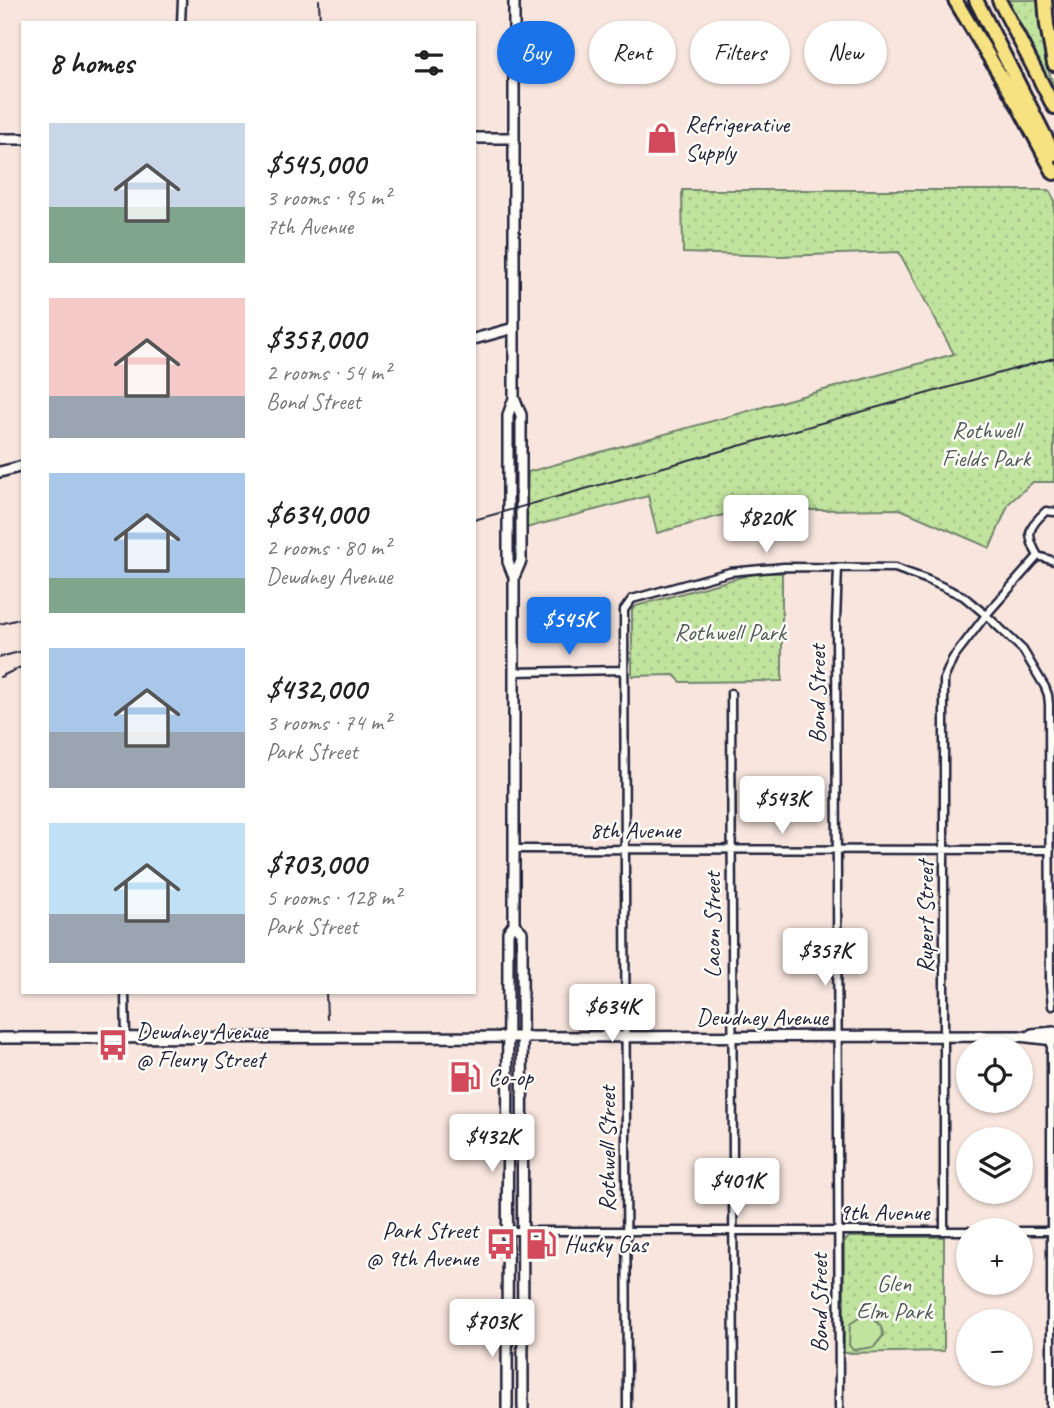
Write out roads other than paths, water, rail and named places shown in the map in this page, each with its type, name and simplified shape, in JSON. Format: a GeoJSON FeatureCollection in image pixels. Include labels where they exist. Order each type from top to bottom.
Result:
{"type":"FeatureCollection","features":[{"type":"Feature","properties":{"kind":"highway"},"geometry":{"type":"LineString","coordinates":[[955,0],[1054,173]]}},
{"type":"Feature","properties":{"kind":"highway"},"geometry":{"type":"LineString","coordinates":[[975,0],[1054,154]]}},
{"type":"Feature","properties":{"kind":"highway"},"geometry":{"type":"LineString","coordinates":[[999,0],[1054,107]]}},
{"type":"Feature","properties":{"kind":"highway"},"geometry":{"type":"LineString","coordinates":[[1045,0],[1054,64]]}},
{"type":"Feature","properties":{"kind":"main road"},"geometry":{"type":"LineString","coordinates":[[507,1408],[508,932],[514,924],[514,576],[521,561],[521,415],[514,398],[513,0]]}},
{"type":"Feature","properties":{"kind":"main road"},"geometry":{"type":"LineString","coordinates":[[476,138],[514,138]]}},
{"type":"Feature","properties":{"kind":"main road"},"geometry":{"type":"LineString","coordinates":[[0,139],[21,139]]}},
{"type":"Feature","properties":{"kind":"main road"},"geometry":{"type":"LineString","coordinates":[[476,338],[514,328]]}},
{"type":"Feature","properties":{"kind":"main road"},"geometry":{"type":"LineString","coordinates":[[0,472],[21,467]]}},
{"type":"Feature","properties":{"kind":"main road"},"geometry":{"type":"LineString","coordinates":[[514,924],[522,932],[523,1408]]}},
{"type":"Feature","properties":{"kind":"main road","name":"Dewdney Avenue"},"geometry":{"type":"LineString","coordinates":[[0,1038],[1053,1037]]}},
{"type":"Feature","properties":{"kind":"street"},"geometry":{"type":"LineString","coordinates":[[181,21],[182,0]]}},
{"type":"Feature","properties":{"kind":"street"},"geometry":{"type":"LineString","coordinates":[[1054,512],[1046,511],[1036,520],[1029,535],[1038,555],[1054,561]]}},
{"type":"Feature","properties":{"kind":"street","name":"Rupert Street"},"geometry":{"type":"LineString","coordinates":[[944,1231],[944,679],[953,658],[1038,555]]}},
{"type":"Feature","properties":{"kind":"street","name":"Rothwell Street"},"geometry":{"type":"LineString","coordinates":[[626,1408],[624,610],[632,599],[730,572],[784,567],[895,568],[963,596],[1023,650],[1048,695],[1052,1006]]}},
{"type":"Feature","properties":{"kind":"street","name":"Bond Street"},"geometry":{"type":"LineString","coordinates":[[838,568],[839,1408]]}},
{"type":"Feature","properties":{"kind":"street"},"geometry":{"type":"LineString","coordinates":[[514,672],[624,670]]}},
{"type":"Feature","properties":{"kind":"street","name":"Lacon Street"},"geometry":{"type":"LineString","coordinates":[[731,693],[734,1408]]}},
{"type":"Feature","properties":{"kind":"street","name":"8th Avenue"},"geometry":{"type":"LineString","coordinates":[[514,849],[1050,850]]}},
{"type":"Feature","properties":{"kind":"street"},"geometry":{"type":"LineString","coordinates":[[125,994],[125,1038]]}},
{"type":"Feature","properties":{"kind":"street"},"geometry":{"type":"LineString","coordinates":[[1051,1408],[1053,1037]]}},
{"type":"Feature","properties":{"kind":"street","name":"9th Avenue"},"geometry":{"type":"LineString","coordinates":[[507,1231],[956,1231]]}},
{"type":"Feature","properties":{"kind":"street"},"geometry":{"type":"LineString","coordinates":[[1033,1231],[1052,1231]]}},
{"type":"Feature","properties":{"kind":"railway"},"geometry":{"type":"LineString","coordinates":[[319,0],[320,21]]}},
{"type":"Feature","properties":{"kind":"railway"},"geometry":{"type":"LineString","coordinates":[[476,519],[1054,358]]}},
{"type":"Feature","properties":{"kind":"railway"},"geometry":{"type":"LineString","coordinates":[[0,624],[21,619]]}},
{"type":"Feature","properties":{"kind":"railway"},"geometry":{"type":"LineString","coordinates":[[0,657],[21,652]]}},
{"type":"Feature","properties":{"kind":"railway"},"geometry":{"type":"LineString","coordinates":[[0,677],[21,667]]}},
{"type":"Feature","properties":{"kind":"railway"},"geometry":{"type":"LineString","coordinates":[[326,994],[327,1019]]}},
{"type":"Feature","properties":{"kind":"place","name":"Refrigerative Supply"},"geometry":{"type":"Point","coordinates":[662,138]}},
{"type":"Feature","properties":{"kind":"place","name":"Dewdney Avenue @ Fleury Street"},"geometry":{"type":"Point","coordinates":[113,1045]}},
{"type":"Feature","properties":{"kind":"place","name":"Co-op"},"geometry":{"type":"Point","coordinates":[465,1077]}},
{"type":"Feature","properties":{"kind":"place","name":"Park Street @ 9th Avenue"},"geometry":{"type":"Point","coordinates":[501,1244]}},
{"type":"Feature","properties":{"kind":"place","name":"Husky Gas"},"geometry":{"type":"Point","coordinates":[541,1244]}},
{"type":"Feature","properties":{"kind":"park label","name":"Rothwell Fields Park"},"geometry":{"type":"Point","coordinates":[986,444]}},
{"type":"Feature","properties":{"kind":"park label","name":"Rothwell Park"},"geometry":{"type":"Point","coordinates":[730,632]}},
{"type":"Feature","properties":{"kind":"park label","name":"Glen Elm Park"},"geometry":{"type":"Point","coordinates":[894,1297]}}]}
